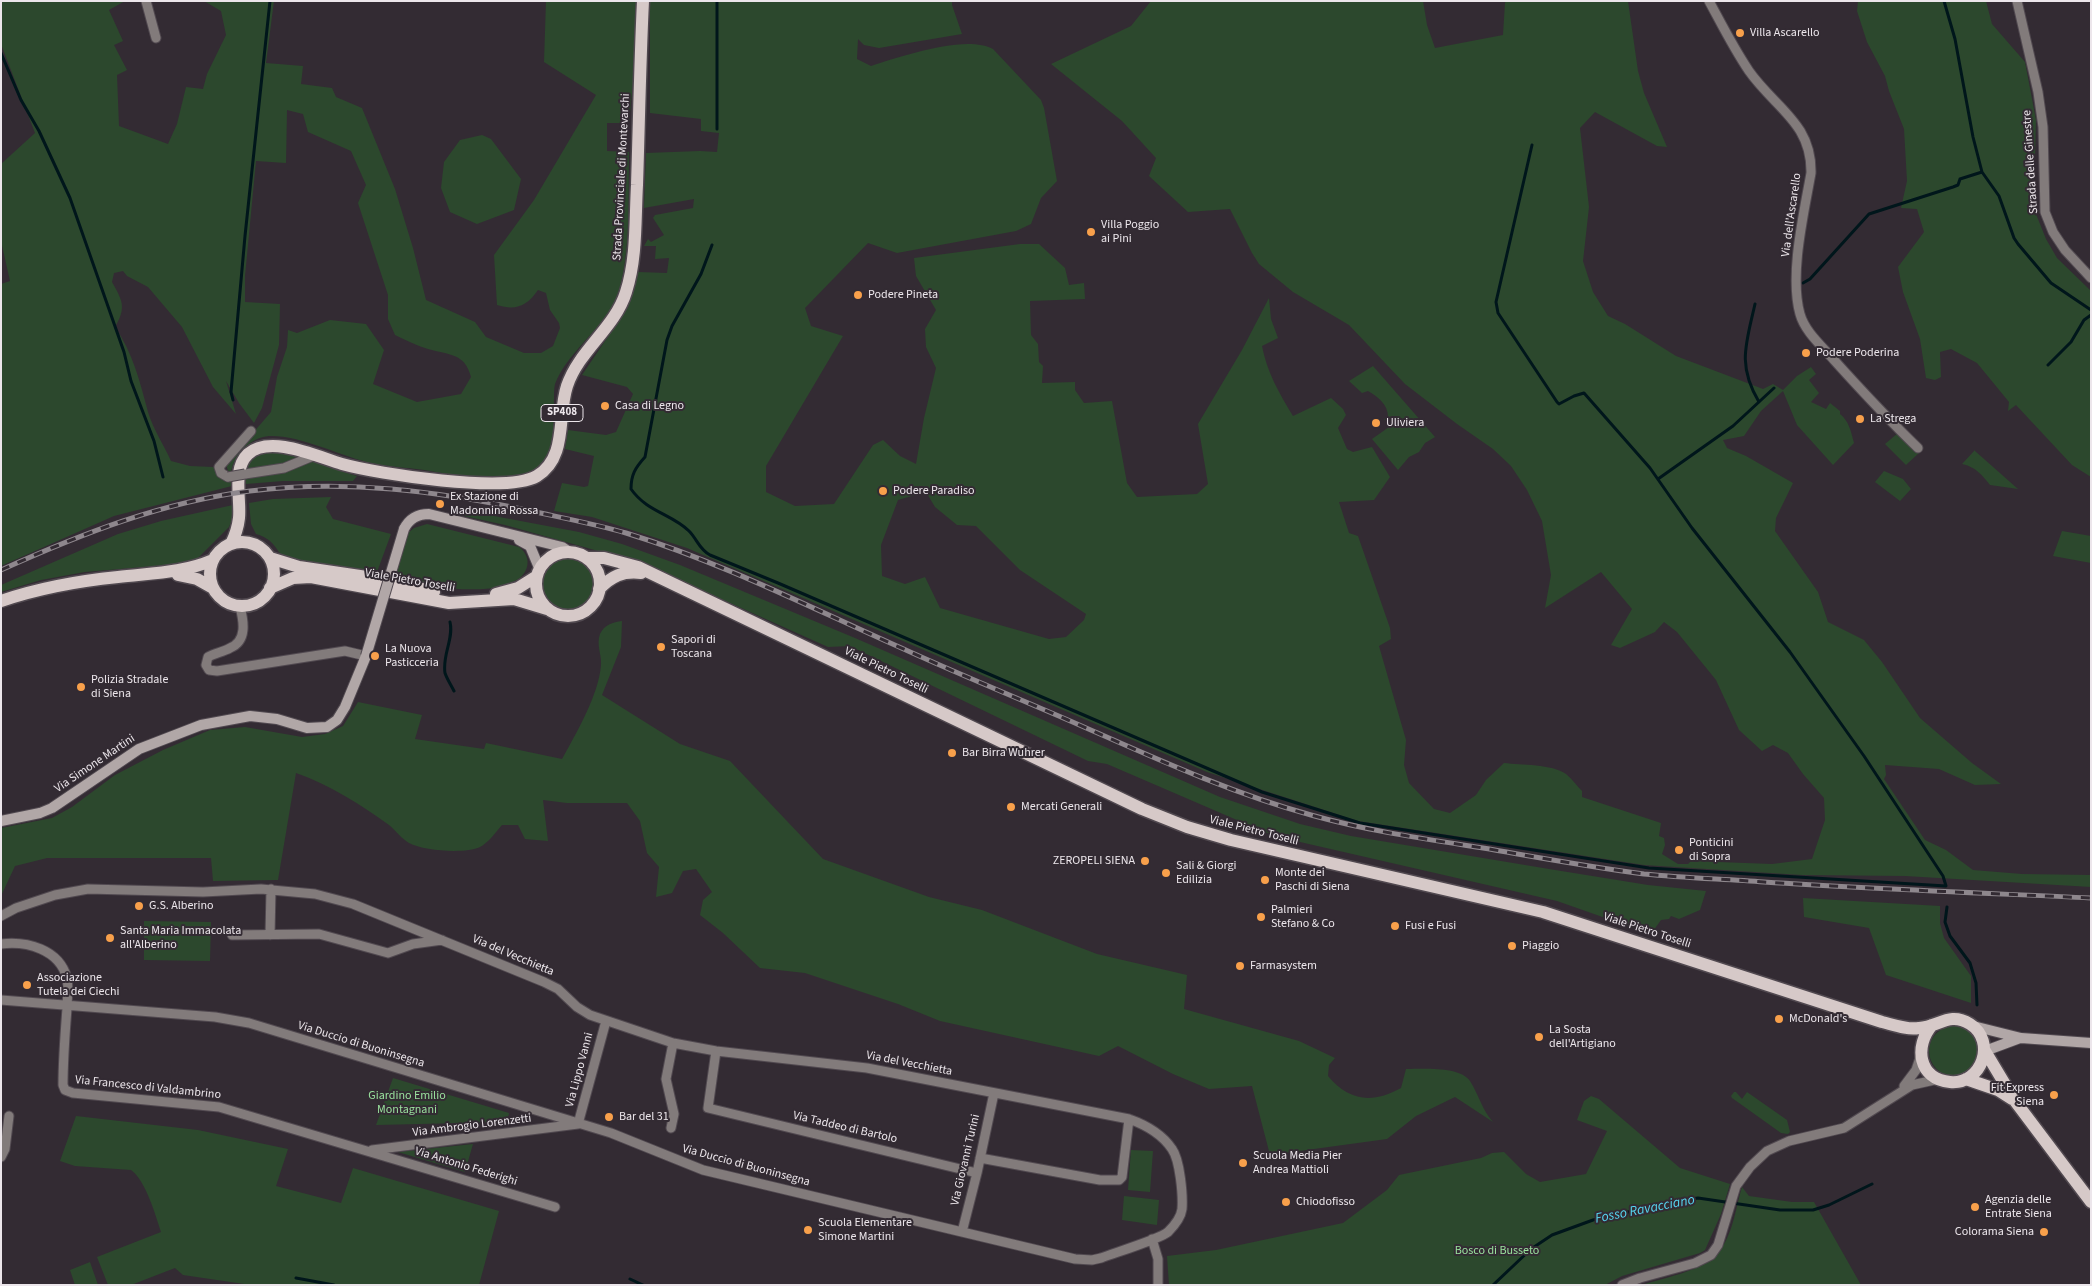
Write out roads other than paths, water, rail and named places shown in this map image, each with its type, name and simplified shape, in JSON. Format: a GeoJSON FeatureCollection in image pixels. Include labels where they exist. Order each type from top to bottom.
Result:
{"type":"FeatureCollection","features":[{"type":"Feature","properties":{"kind":"main road","name":"Strada Provinciale di Montevarchi"},"geometry":{"type":"LineString","coordinates":[[231,544],[239,516],[240,471],[244,459],[250,452],[260,447],[272,445],[374,471],[489,484],[509,484],[532,479],[551,463],[559,442],[563,402],[569,379],[582,358],[620,307],[630,279],[634,236],[643,1]]}},
{"type":"Feature","properties":{"kind":"main road","name":"Strada Provinciale di Montevarchi"},"geometry":{"type":"LineString","coordinates":[[239,516],[251,543]]}},
{"type":"Feature","properties":{"kind":"main road"},"geometry":{"type":"LineString","coordinates":[[212,588],[210,573],[213,560],[219,552],[231,544],[251,543]]}},
{"type":"Feature","properties":{"kind":"main road","name":"Viale Pietro Toselli"},"geometry":{"type":"LineString","coordinates":[[251,543],[263,549],[270,558],[299,567],[387,580],[452,595],[481,595],[510,591],[538,573],[545,563],[554,557],[571,553],[586,558],[604,558],[628,564],[1142,808],[1188,827],[1247,844],[1542,912],[1882,1022],[1911,1028],[1932,1025],[1949,1019],[1959,1020],[1973,1026]]}},
{"type":"Feature","properties":{"kind":"main road"},"geometry":{"type":"LineString","coordinates":[[270,558],[274,571],[270,588]]}},
{"type":"Feature","properties":{"kind":"main road"},"geometry":{"type":"LineString","coordinates":[[586,558],[597,572],[599,589]]}},
{"type":"Feature","properties":{"kind":"main road"},"geometry":{"type":"LineString","coordinates":[[1,601],[66,584],[189,569],[213,560]]}},
{"type":"Feature","properties":{"kind":"main road"},"geometry":{"type":"LineString","coordinates":[[158,573],[197,579],[212,588],[222,600],[240,607]]}},
{"type":"Feature","properties":{"kind":"main road"},"geometry":{"type":"LineString","coordinates":[[538,573],[538,594],[547,608]]}},
{"type":"Feature","properties":{"kind":"main road","name":"Viale Pietro Toselli"},"geometry":{"type":"LineString","coordinates":[[240,607],[257,602],[270,588],[293,578],[311,577],[449,603],[514,599],[547,608],[559,615],[575,615],[587,610],[596,599],[599,589],[612,577],[623,573],[653,575]]}},
{"type":"Feature","properties":{"kind":"main road","name":"Viale Pietro Toselli"},"geometry":{"type":"LineString","coordinates":[[1882,1022],[1909,1037],[1921,1053],[1928,1071],[1939,1079]]}},
{"type":"Feature","properties":{"kind":"main road"},"geometry":{"type":"LineString","coordinates":[[1921,1053],[1924,1037],[1932,1025]]}},
{"type":"Feature","properties":{"kind":"main road"},"geometry":{"type":"LineString","coordinates":[[1973,1026],[1980,1035],[1985,1051],[2015,1101],[2091,1202]]}},
{"type":"Feature","properties":{"kind":"main road"},"geometry":{"type":"LineString","coordinates":[[1966,1079],[1980,1066],[1985,1051]]}},
{"type":"Feature","properties":{"kind":"main road"},"geometry":{"type":"LineString","coordinates":[[1939,1079],[1951,1082],[1966,1079],[1998,1090],[2015,1101]]}},
{"type":"Feature","properties":{"kind":"street"},"geometry":{"type":"LineString","coordinates":[[146,1],[156,38]]}},
{"type":"Feature","properties":{"kind":"street","name":"Via dell'Ascarello"},"geometry":{"type":"LineString","coordinates":[[1709,1],[1740,58],[1766,93],[1798,124],[1808,148],[1811,173],[1797,257],[1800,316],[1813,336],[1832,358],[1880,411],[1918,448]]}},
{"type":"Feature","properties":{"kind":"street","name":"Strada delle Ginestre"},"geometry":{"type":"LineString","coordinates":[[2017,1],[2038,92],[2043,127],[2046,212],[2053,232],[2065,250],[2091,278]]}},
{"type":"Feature","properties":{"kind":"street"},"geometry":{"type":"LineString","coordinates":[[251,431],[219,467],[221,473],[228,477],[289,467],[313,456]]}},
{"type":"Feature","properties":{"kind":"street","name":"Via Simone Martini"},"geometry":{"type":"LineString","coordinates":[[1,821],[52,808],[139,749],[201,725],[250,716],[277,719],[307,728],[327,727],[337,720],[345,707],[366,656],[404,529],[416,516],[428,514],[562,547],[571,553]]}},
{"type":"Feature","properties":{"kind":"street","name":"Via Simone Martini"},"geometry":{"type":"LineString","coordinates":[[502,533],[528,544],[538,573]]}},
{"type":"Feature","properties":{"kind":"street"},"geometry":{"type":"LineString","coordinates":[[240,607],[243,625],[241,640],[232,648],[207,658],[206,665],[209,670],[217,671],[345,651],[366,656]]}},
{"type":"Feature","properties":{"kind":"street","name":"Via del Vecchietta"},"geometry":{"type":"LineString","coordinates":[[1,916],[34,901],[64,892],[80,890],[111,888],[203,892],[271,889],[315,894],[342,900],[551,985],[577,1007],[606,1021],[673,1043],[716,1051],[867,1068],[1129,1119]]}},
{"type":"Feature","properties":{"kind":"street"},"geometry":{"type":"LineString","coordinates":[[270,935],[271,889]]}},
{"type":"Feature","properties":{"kind":"street"},"geometry":{"type":"LineString","coordinates":[[232,935],[319,934],[388,953],[414,944],[442,940]]}},
{"type":"Feature","properties":{"kind":"street"},"geometry":{"type":"LineString","coordinates":[[1,944],[29,944],[40,948],[54,958],[67,978],[67,1005]]}},
{"type":"Feature","properties":{"kind":"street","name":"Via Duccio di Buoninsegna"},"geometry":{"type":"LineString","coordinates":[[1,1000],[215,1017],[249,1023],[611,1133],[703,1170],[1085,1260],[1101,1258],[1152,1239],[1170,1230],[1180,1214],[1181,1191],[1173,1150],[1158,1134],[1143,1124],[1129,1119]]}},
{"type":"Feature","properties":{"kind":"street","name":"Via Francesco di Valdambrino"},"geometry":{"type":"LineString","coordinates":[[67,1005],[63,1085],[67,1091],[73,1094],[219,1107],[369,1151]]}},
{"type":"Feature","properties":{"kind":"street","name":"Via Lippo Vanni"},"geometry":{"type":"LineString","coordinates":[[578,1124],[606,1021]]}},
{"type":"Feature","properties":{"kind":"street"},"geometry":{"type":"LineString","coordinates":[[1973,1026],[2021,1038],[2091,1044]]}},
{"type":"Feature","properties":{"kind":"street"},"geometry":{"type":"LineString","coordinates":[[1985,1051],[2021,1038]]}},
{"type":"Feature","properties":{"kind":"street"},"geometry":{"type":"LineString","coordinates":[[671,1128],[674,1114],[666,1079],[673,1043]]}},
{"type":"Feature","properties":{"kind":"street","name":"Via Taddeo di Bartolo"},"geometry":{"type":"LineString","coordinates":[[716,1051],[708,1108],[977,1173]]}},
{"type":"Feature","properties":{"kind":"street"},"geometry":{"type":"LineString","coordinates":[[1901,1090],[1914,1074],[1921,1053]]}},
{"type":"Feature","properties":{"kind":"street"},"geometry":{"type":"LineString","coordinates":[[1622,1285],[1708,1258],[1718,1245],[1734,1192],[1740,1179],[1767,1151],[1782,1144],[1844,1128],[1901,1090],[1920,1081],[1939,1079]]}},
{"type":"Feature","properties":{"kind":"street","name":"Via Giovanni Turini"},"geometry":{"type":"LineString","coordinates":[[962,1232],[994,1093]]}},
{"type":"Feature","properties":{"kind":"street"},"geometry":{"type":"LineString","coordinates":[[1,1157],[9,1116]]}},
{"type":"Feature","properties":{"kind":"street"},"geometry":{"type":"LineString","coordinates":[[980,1158],[1100,1180],[1119,1180],[1122,1176],[1129,1119]]}},
{"type":"Feature","properties":{"kind":"street","name":"Via Ambrogio Lorenzetti"},"geometry":{"type":"LineString","coordinates":[[369,1151],[578,1124]]}},
{"type":"Feature","properties":{"kind":"street","name":"Via Antonio Federighi"},"geometry":{"type":"LineString","coordinates":[[369,1151],[555,1207]]}},
{"type":"Feature","properties":{"kind":"street"},"geometry":{"type":"LineString","coordinates":[[1152,1239],[1158,1259],[1158,1285]]}},
{"type":"Feature","properties":{"kind":"waterway"},"geometry":{"type":"LineString","coordinates":[[233,400],[231,392],[245,236],[270,1]]}},
{"type":"Feature","properties":{"kind":"waterway"},"geometry":{"type":"LineString","coordinates":[[717,1],[717,129]]}},
{"type":"Feature","properties":{"kind":"waterway"},"geometry":{"type":"LineString","coordinates":[[1944,1],[1955,39],[1973,137],[1982,172],[1999,196],[2014,238],[2018,244],[2051,283],[2091,310]]}},
{"type":"Feature","properties":{"kind":"waterway"},"geometry":{"type":"LineString","coordinates":[[1,53],[21,100],[39,131],[70,198],[124,352],[131,381],[154,441],[163,477]]}},
{"type":"Feature","properties":{"kind":"waterway"},"geometry":{"type":"LineString","coordinates":[[712,245],[701,274],[672,326],[667,340],[645,457],[634,472],[631,489],[644,503],[682,525],[692,534],[703,550],[710,555],[1262,792],[1360,823],[1649,868],[1946,886],[1943,876],[1864,756],[1790,652],[1692,528],[1650,468],[1584,393],[1559,404],[1557,402],[1498,313],[1496,302],[1532,145]]}},
{"type":"Feature","properties":{"kind":"waterway"},"geometry":{"type":"LineString","coordinates":[[1803,283],[1810,279],[1869,214],[1953,187],[1958,185],[1960,179],[1982,172]]}},
{"type":"Feature","properties":{"kind":"waterway"},"geometry":{"type":"LineString","coordinates":[[1755,304],[1745,354],[1748,377],[1759,402]]}},
{"type":"Feature","properties":{"kind":"waterway"},"geometry":{"type":"LineString","coordinates":[[2048,365],[2071,342],[2084,320],[2091,315]]}},
{"type":"Feature","properties":{"kind":"waterway"},"geometry":{"type":"LineString","coordinates":[[1658,479],[1733,426],[1774,388]]}},
{"type":"Feature","properties":{"kind":"waterway"},"geometry":{"type":"LineString","coordinates":[[450,622],[451,628],[445,660],[445,673],[454,691]]}},
{"type":"Feature","properties":{"kind":"waterway"},"geometry":{"type":"LineString","coordinates":[[1947,907],[1945,922],[1950,936],[1970,963],[1976,983],[1977,1005]]}},
{"type":"Feature","properties":{"kind":"waterway","name":"Fosso Ravacciano"},"geometry":{"type":"LineString","coordinates":[[1493,1285],[1531,1249],[1552,1235],[1593,1220],[1698,1198],[1780,1210],[1813,1210],[1829,1205],[1872,1184]]}},
{"type":"Feature","properties":{"kind":"waterway","name":"Fosso Ravacciano"},"geometry":{"type":"LineString","coordinates":[[296,1278],[334,1285]]}},
{"type":"Feature","properties":{"kind":"waterway"},"geometry":{"type":"LineString","coordinates":[[630,1279],[643,1285]]}},
{"type":"Feature","properties":{"kind":"railway"},"geometry":{"type":"LineString","coordinates":[[1,570],[61,544],[122,521],[154,511],[217,496],[250,491],[321,486],[391,489],[461,498],[591,524],[626,533],[698,558],[1188,772],[1280,806],[1332,821],[1418,838],[1644,874],[1846,887],[2091,898]]}},
{"type":"Feature","properties":{"kind":"place","name":"Villa Ascarello"},"geometry":{"type":"Point","coordinates":[1740,33]}},
{"type":"Feature","properties":{"kind":"place","name":"Villa Poggio ai Pini"},"geometry":{"type":"Point","coordinates":[1091,232]}},
{"type":"Feature","properties":{"kind":"place","name":"Podere Pineta"},"geometry":{"type":"Point","coordinates":[858,295]}},
{"type":"Feature","properties":{"kind":"place","name":"Podere Poderina"},"geometry":{"type":"Point","coordinates":[1806,353]}},
{"type":"Feature","properties":{"kind":"place","name":"Casa di Legno"},"geometry":{"type":"Point","coordinates":[605,406]}},
{"type":"Feature","properties":{"kind":"place","name":"La Strega"},"geometry":{"type":"Point","coordinates":[1860,419]}},
{"type":"Feature","properties":{"kind":"place","name":"Uliviera"},"geometry":{"type":"Point","coordinates":[1376,423]}},
{"type":"Feature","properties":{"kind":"place","name":"Podere Paradiso"},"geometry":{"type":"Point","coordinates":[883,491]}},
{"type":"Feature","properties":{"kind":"place","name":"Ex Stazione di Madonnina Rossa"},"geometry":{"type":"Point","coordinates":[440,504]}},
{"type":"Feature","properties":{"kind":"place","name":"Sapori di Toscana"},"geometry":{"type":"Point","coordinates":[661,647]}},
{"type":"Feature","properties":{"kind":"place","name":"La Nuova Pasticceria"},"geometry":{"type":"Point","coordinates":[375,656]}},
{"type":"Feature","properties":{"kind":"place","name":"Polizia Stradale di Siena"},"geometry":{"type":"Point","coordinates":[81,687]}},
{"type":"Feature","properties":{"kind":"place","name":"Bar Birra Wuhrer"},"geometry":{"type":"Point","coordinates":[952,753]}},
{"type":"Feature","properties":{"kind":"place","name":"Mercati Generali"},"geometry":{"type":"Point","coordinates":[1011,807]}},
{"type":"Feature","properties":{"kind":"place","name":"Ponticini di Sopra"},"geometry":{"type":"Point","coordinates":[1679,850]}},
{"type":"Feature","properties":{"kind":"place","name":"ZEROPELI SIENA"},"geometry":{"type":"Point","coordinates":[1145,861]}},
{"type":"Feature","properties":{"kind":"place","name":"Sali & Giorgi Edilizia"},"geometry":{"type":"Point","coordinates":[1166,873]}},
{"type":"Feature","properties":{"kind":"place","name":"Monte dei Paschi di Siena"},"geometry":{"type":"Point","coordinates":[1265,880]}},
{"type":"Feature","properties":{"kind":"place","name":"G.S. Alberino"},"geometry":{"type":"Point","coordinates":[139,906]}},
{"type":"Feature","properties":{"kind":"place","name":"Palmieri Stefano & Co"},"geometry":{"type":"Point","coordinates":[1261,917]}},
{"type":"Feature","properties":{"kind":"place","name":"Fusi e Fusi"},"geometry":{"type":"Point","coordinates":[1395,926]}},
{"type":"Feature","properties":{"kind":"place","name":"Santa Maria Immacolata all'Alberino"},"geometry":{"type":"Point","coordinates":[110,938]}},
{"type":"Feature","properties":{"kind":"place","name":"Piaggio"},"geometry":{"type":"Point","coordinates":[1512,946]}},
{"type":"Feature","properties":{"kind":"place","name":"Farmasystem"},"geometry":{"type":"Point","coordinates":[1240,966]}},
{"type":"Feature","properties":{"kind":"place","name":"Associazione Tutela dei Ciechi"},"geometry":{"type":"Point","coordinates":[27,985]}},
{"type":"Feature","properties":{"kind":"place","name":"McDonald's"},"geometry":{"type":"Point","coordinates":[1779,1019]}},
{"type":"Feature","properties":{"kind":"place","name":"La Sosta dell'Artigiano"},"geometry":{"type":"Point","coordinates":[1539,1037]}},
{"type":"Feature","properties":{"kind":"place","name":"Fit Express Siena"},"geometry":{"type":"Point","coordinates":[2054,1095]}},
{"type":"Feature","properties":{"kind":"place","name":"Bar del 31"},"geometry":{"type":"Point","coordinates":[609,1117]}},
{"type":"Feature","properties":{"kind":"place","name":"Scuola Media Pier Andrea Mattioli"},"geometry":{"type":"Point","coordinates":[1243,1163]}},
{"type":"Feature","properties":{"kind":"place","name":"Chiodofisso"},"geometry":{"type":"Point","coordinates":[1286,1202]}},
{"type":"Feature","properties":{"kind":"place","name":"Agenzia delle Entrate Siena"},"geometry":{"type":"Point","coordinates":[1975,1207]}},
{"type":"Feature","properties":{"kind":"place","name":"Scuola Elementare Simone Martini"},"geometry":{"type":"Point","coordinates":[808,1230]}},
{"type":"Feature","properties":{"kind":"place","name":"Colorama Siena"},"geometry":{"type":"Point","coordinates":[2044,1232]}},
{"type":"Feature","properties":{"kind":"park label","name":"Giardino Emilio Montagnani"},"geometry":{"type":"Point","coordinates":[407,1103]}},
{"type":"Feature","properties":{"kind":"park label","name":"Bosco di Busseto"},"geometry":{"type":"Point","coordinates":[1497,1251]}}]}
